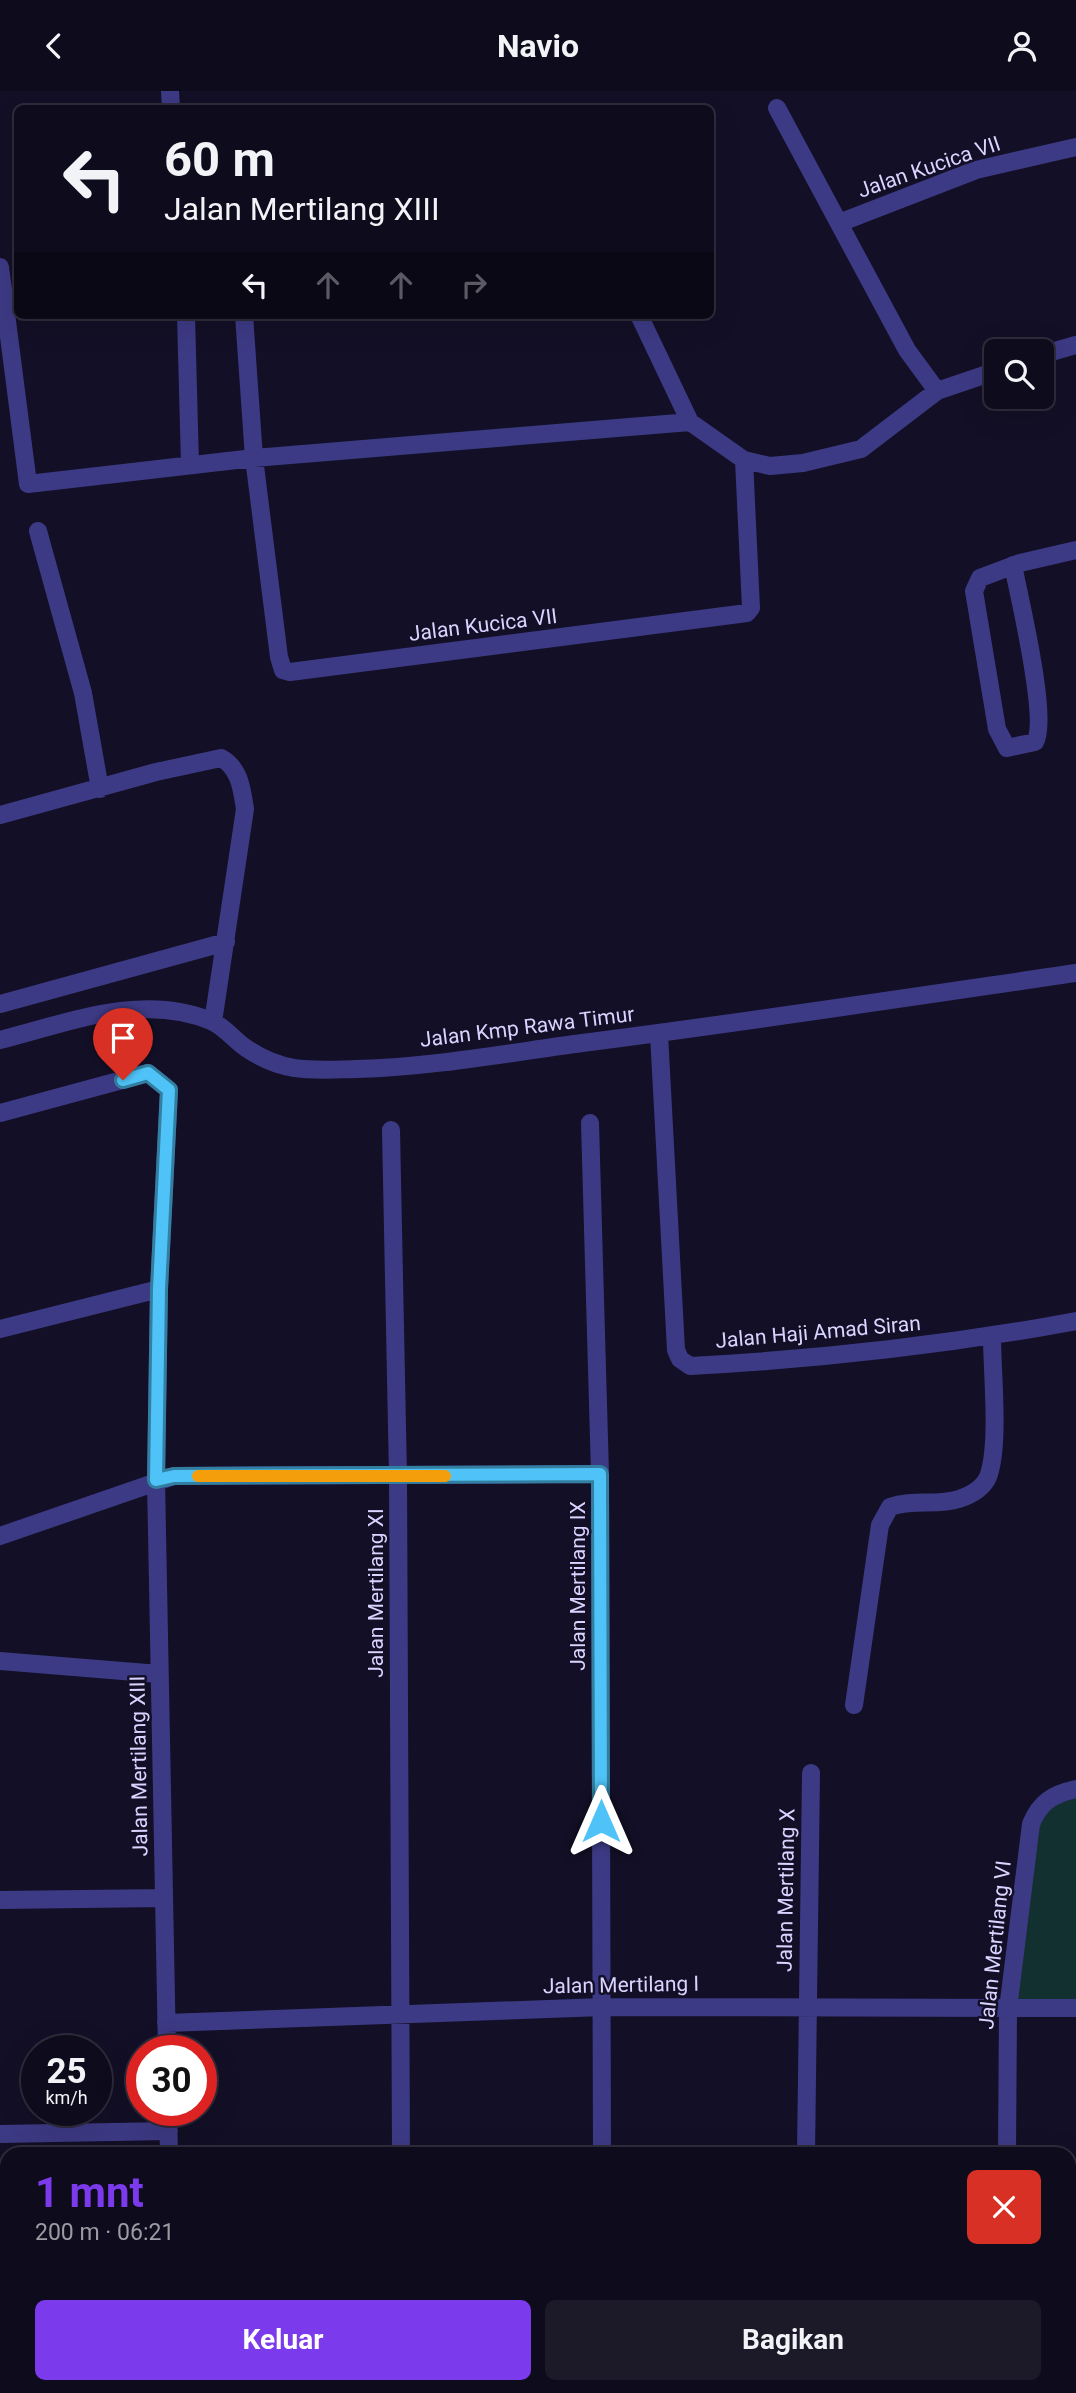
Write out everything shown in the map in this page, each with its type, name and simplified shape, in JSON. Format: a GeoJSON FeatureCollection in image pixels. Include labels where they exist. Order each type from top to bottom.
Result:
{"type":"FeatureCollection","features":[{"type":"Feature","properties":{"kind":"street","name":"Jalan Kucica VII"},"geometry":{"type":"LineString","coordinates":[[777,108],[907,351],[937,391]]}},
{"type":"Feature","properties":{"kind":"street","name":"Jalan Kucica VII"},"geometry":{"type":"LineString","coordinates":[[839,223],[976,170],[1076,147]]}},
{"type":"Feature","properties":{"kind":"street"},"geometry":{"type":"LineString","coordinates":[[0,267],[28,484],[254,458],[690,422]]}},
{"type":"Feature","properties":{"kind":"street"},"geometry":{"type":"LineString","coordinates":[[186,319],[190,465]]}},
{"type":"Feature","properties":{"kind":"street","name":"Jalan Kucica VII"},"geometry":{"type":"LineString","coordinates":[[244,319],[254,458],[279,657],[283,670],[290,672],[747,613],[751,608],[744,460]]}},
{"type":"Feature","properties":{"kind":"street"},"geometry":{"type":"LineString","coordinates":[[641,319],[690,422],[744,460],[770,466],[803,463],[861,449],[937,391],[984,375]]}},
{"type":"Feature","properties":{"kind":"street"},"geometry":{"type":"LineString","coordinates":[[1054,351],[1076,345]]}},
{"type":"Feature","properties":{"kind":"street"},"geometry":{"type":"LineString","coordinates":[[38,531],[83,693],[100,789]]}},
{"type":"Feature","properties":{"kind":"street"},"geometry":{"type":"LineString","coordinates":[[1013,565],[1037,692],[1040,731],[1035,742],[1007,748],[997,729],[974,591],[980,577],[1013,565],[1076,550]]}},
{"type":"Feature","properties":{"kind":"street"},"geometry":{"type":"LineString","coordinates":[[0,815],[156,772],[221,758],[233,767],[245,809],[213,1022]]}},
{"type":"Feature","properties":{"kind":"street"},"geometry":{"type":"LineString","coordinates":[[0,1004],[226,942]]}},
{"type":"Feature","properties":{"kind":"street","name":"Jalan Kmp Rawa Timur"},"geometry":{"type":"LineString","coordinates":[[0,1040],[108,1013],[136,1009],[171,1010],[213,1022],[244,1047],[277,1067],[318,1070],[388,1068],[659,1034],[1076,973]]}},
{"type":"Feature","properties":{"kind":"street","name":"Jalan Haji Amad Siran"},"geometry":{"type":"LineString","coordinates":[[659,1034],[676,1336],[680,1359],[690,1366],[817,1359],[992,1337],[1076,1321]]}},
{"type":"Feature","properties":{"kind":"street","name":"Jalan Mertilang XIII"},"geometry":{"type":"LineString","coordinates":[[0,1113],[148,1073],[169,1090],[159,1289],[156,1480],[166,2035]]}},
{"type":"Feature","properties":{"kind":"street","name":"Jalan Mertilang IX"},"geometry":{"type":"LineString","coordinates":[[590,1123],[600,1474],[602,2147]]}},
{"type":"Feature","properties":{"kind":"street","name":"Jalan Mertilang XI"},"geometry":{"type":"LineString","coordinates":[[391,1131],[398,1476],[401,2147]]}},
{"type":"Feature","properties":{"kind":"street"},"geometry":{"type":"LineString","coordinates":[[0,1329],[159,1289]]}},
{"type":"Feature","properties":{"kind":"street"},"geometry":{"type":"LineString","coordinates":[[854,1705],[880,1525],[891,1507],[906,1501],[956,1500],[974,1493],[987,1479],[993,1457],[992,1337]]}},
{"type":"Feature","properties":{"kind":"street"},"geometry":{"type":"LineString","coordinates":[[0,1535],[174,1476],[600,1474]]}},
{"type":"Feature","properties":{"kind":"street"},"geometry":{"type":"LineString","coordinates":[[0,1661],[159,1674]]}},
{"type":"Feature","properties":{"kind":"street","name":"Jalan Mertilang X"},"geometry":{"type":"LineString","coordinates":[[806,2147],[811,1773]]}},
{"type":"Feature","properties":{"kind":"street","name":"Jalan Mertilang VI"},"geometry":{"type":"LineString","coordinates":[[1007,2147],[1008,2009],[1031,1824],[1038,1808],[1048,1799],[1076,1789]]}},
{"type":"Feature","properties":{"kind":"street"},"geometry":{"type":"LineString","coordinates":[[0,1900],[164,1898]]}},
{"type":"Feature","properties":{"kind":"street","name":"Jalan Mertilang I"},"geometry":{"type":"LineString","coordinates":[[166,2023],[602,2007],[1076,2008]]}},
{"type":"Feature","properties":{"kind":"street"},"geometry":{"type":"LineString","coordinates":[[169,2126],[169,2147]]}},
{"type":"Feature","properties":{"kind":"street"},"geometry":{"type":"LineString","coordinates":[[0,2134],[169,2131]]}},
{"type":"Feature","properties":{"kind":"green space"},"geometry":{"type":"Polygon","coordinates":[[[1076,1789],[1076,2008],[1008,2009],[1031,1824],[1076,1789]]]}},
{"type":"Feature","properties":{"kind":"slow traffic"},"geometry":{"type":"LineString","coordinates":[[198,1476],[445,1476]]}},
{"type":"Feature","properties":{"kind":"route"},"geometry":{"type":"LineString","coordinates":[[123,1080],[148,1073],[169,1090],[159,1289],[156,1480],[174,1476],[600,1474],[601,1821]]}}]}
